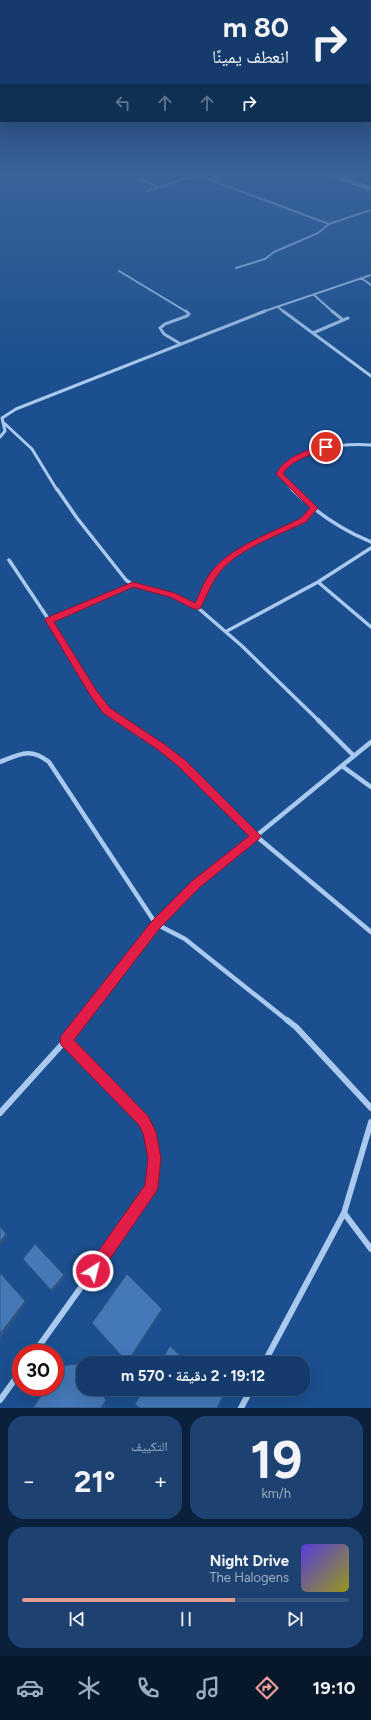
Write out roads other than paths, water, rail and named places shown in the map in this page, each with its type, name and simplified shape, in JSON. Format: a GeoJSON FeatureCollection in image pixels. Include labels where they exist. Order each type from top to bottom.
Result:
{"type":"FeatureCollection","features":[{"type":"Feature","properties":{"kind":"street"},"geometry":{"type":"LineString","coordinates":[[236,268],[265,259],[274,252],[305,239]]}},
{"type":"Feature","properties":{"kind":"street"},"geometry":{"type":"LineString","coordinates":[[119,271],[188,312],[189,314],[187,316],[165,324],[160,328],[164,334],[179,343]]}},
{"type":"Feature","properties":{"kind":"street"},"geometry":{"type":"LineString","coordinates":[[0,437],[5,431],[2,418],[11,411],[179,343],[361,278],[371,276]]}},
{"type":"Feature","properties":{"kind":"street"},"geometry":{"type":"LineString","coordinates":[[361,278],[371,286]]}},
{"type":"Feature","properties":{"kind":"street"},"geometry":{"type":"LineString","coordinates":[[314,295],[343,320]]}},
{"type":"Feature","properties":{"kind":"street"},"geometry":{"type":"LineString","coordinates":[[278,307],[371,376]]}},
{"type":"Feature","properties":{"kind":"street"},"geometry":{"type":"LineString","coordinates":[[313,333],[348,318]]}},
{"type":"Feature","properties":{"kind":"street"},"geometry":{"type":"LineString","coordinates":[[4,423],[32,449],[76,518],[126,580],[133,585],[172,595],[197,607],[227,631],[354,756]]}},
{"type":"Feature","properties":{"kind":"street"},"geometry":{"type":"LineString","coordinates":[[371,445],[341,444],[320,448],[304,455],[282,468],[279,474],[314,508],[348,531],[371,542]]}},
{"type":"Feature","properties":{"kind":"street"},"geometry":{"type":"LineString","coordinates":[[197,607],[213,574],[226,561],[243,550],[303,520],[314,508]]}},
{"type":"Feature","properties":{"kind":"street"},"geometry":{"type":"LineString","coordinates":[[227,631],[318,582],[371,548]]}},
{"type":"Feature","properties":{"kind":"street"},"geometry":{"type":"LineString","coordinates":[[9,560],[49,620],[106,711],[160,746],[182,763],[256,836],[371,932]]}},
{"type":"Feature","properties":{"kind":"street"},"geometry":{"type":"LineString","coordinates":[[318,582],[371,627]]}},
{"type":"Feature","properties":{"kind":"street"},"geometry":{"type":"LineString","coordinates":[[49,620],[133,585]]}},
{"type":"Feature","properties":{"kind":"street"},"geometry":{"type":"LineString","coordinates":[[0,1113],[66,1040],[156,924],[196,885],[371,742]]}},
{"type":"Feature","properties":{"kind":"street"},"geometry":{"type":"LineString","coordinates":[[0,762],[33,752],[42,755],[49,762],[156,924],[186,939],[296,1027],[371,1108]]}},
{"type":"Feature","properties":{"kind":"street"},"geometry":{"type":"LineString","coordinates":[[342,766],[371,787]]}},
{"type":"Feature","properties":{"kind":"street"},"geometry":{"type":"LineString","coordinates":[[40,1344],[147,1195],[152,1187],[154,1178],[155,1158],[153,1145],[143,1120],[66,1040]]}},
{"type":"Feature","properties":{"kind":"street"},"geometry":{"type":"LineString","coordinates":[[268,1356],[344,1213],[371,1122]]}},
{"type":"Feature","properties":{"kind":"street"},"geometry":{"type":"LineString","coordinates":[[344,1213],[371,1249]]}},
{"type":"Feature","properties":{"kind":"street"},"geometry":{"type":"LineString","coordinates":[[0,1400],[12,1383]]}},
{"type":"Feature","properties":{"kind":"street"},"geometry":{"type":"LineString","coordinates":[[240,1408],[247,1396]]}}]}
